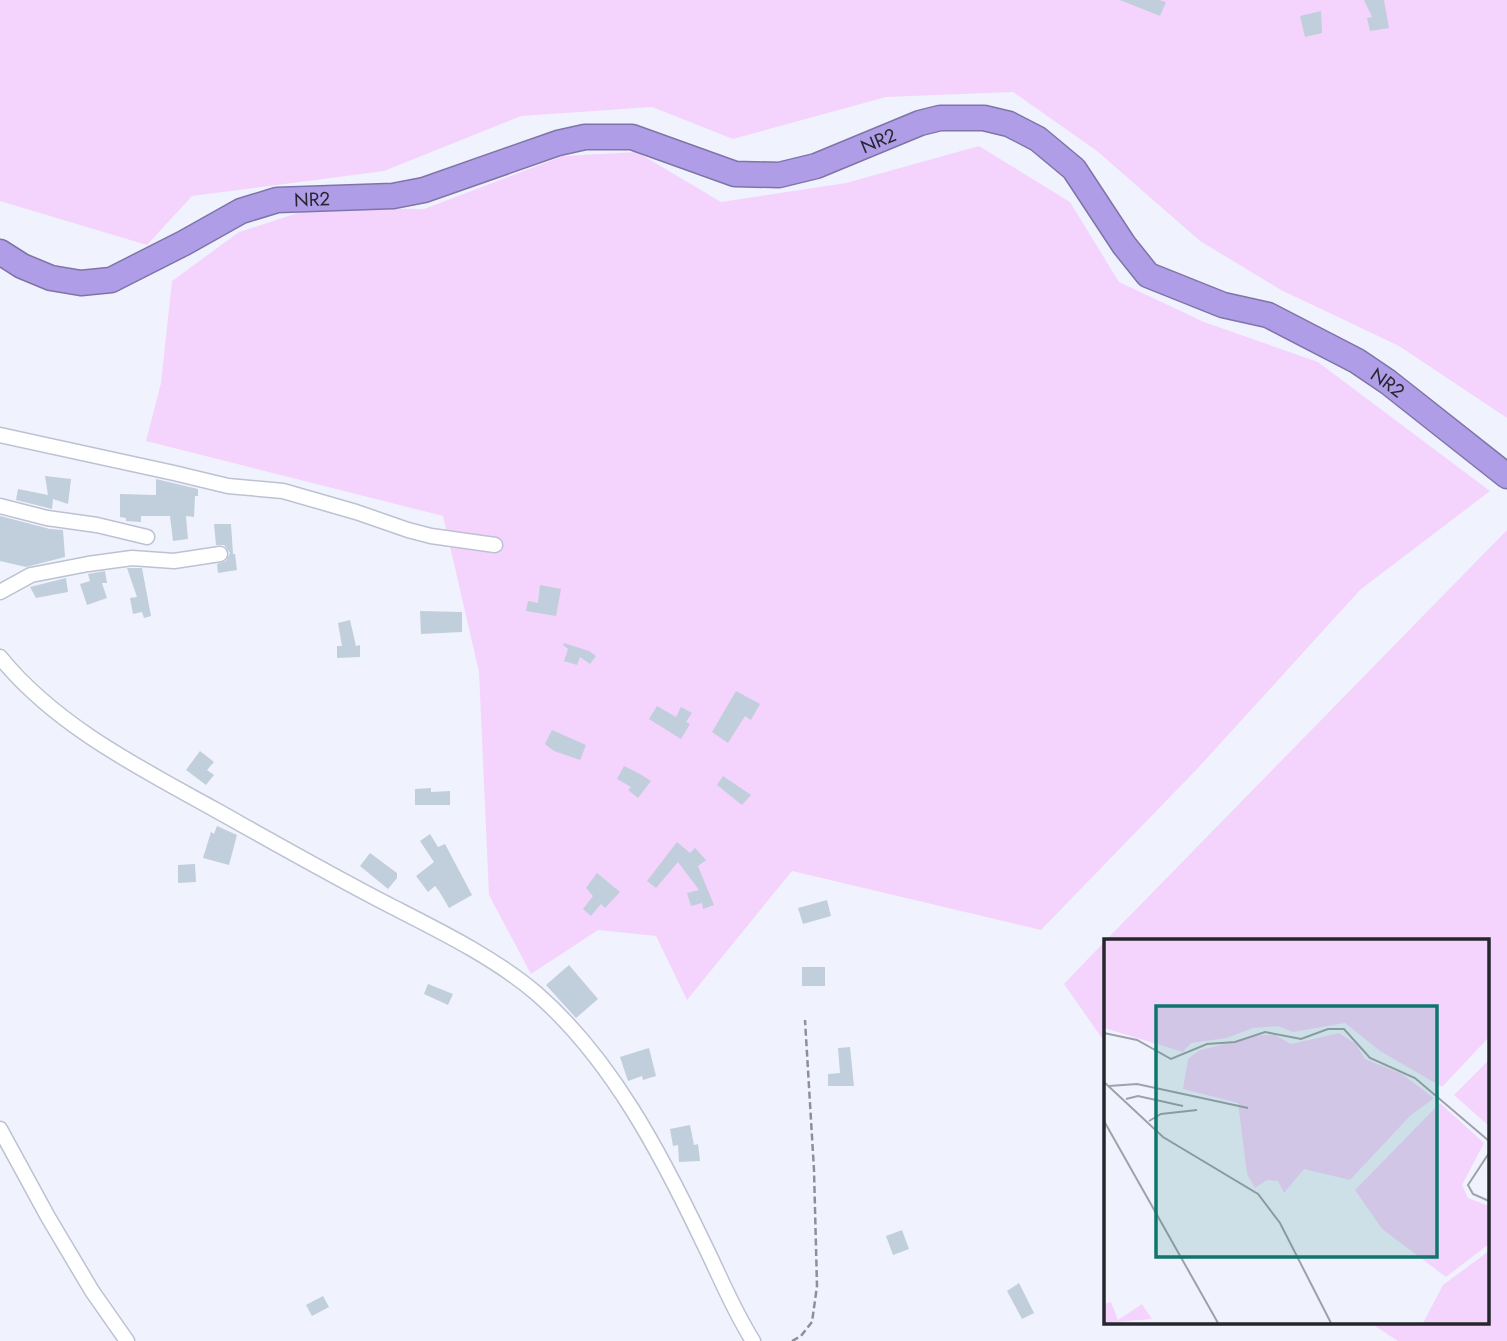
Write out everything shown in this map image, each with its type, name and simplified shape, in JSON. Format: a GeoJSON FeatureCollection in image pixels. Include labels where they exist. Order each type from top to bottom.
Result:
{"type":"FeatureCollection","features":[{"type":"Feature","properties":{"kind":"highway","name":"NR2"},"geometry":{"type":"LineString","coordinates":[[0,252],[22,266],[51,278],[81,283],[111,280],[241,211],[277,200],[393,196],[424,190],[558,143],[585,137],[632,137],[735,174],[779,175],[816,166],[920,122],[940,118],[984,118],[1009,124],[1038,139],[1074,169],[1124,245],[1148,275],[1223,305],[1268,315],[1357,361],[1388,382],[1507,476]]}},
{"type":"Feature","properties":{"kind":"street"},"geometry":{"type":"LineString","coordinates":[[0,435],[202,481],[283,491],[431,536],[495,545]]}},
{"type":"Feature","properties":{"kind":"street"},"geometry":{"type":"LineString","coordinates":[[0,506],[147,537]]}},
{"type":"Feature","properties":{"kind":"street"},"geometry":{"type":"LineString","coordinates":[[0,592],[31,575],[88,564],[132,558],[174,561],[220,554]]}},
{"type":"Feature","properties":{"kind":"street"},"geometry":{"type":"LineString","coordinates":[[0,657],[42,701],[138,767],[343,881],[421,921],[507,972],[536,993],[575,1033],[625,1098],[665,1162],[753,1341]]}},
{"type":"Feature","properties":{"kind":"street"},"geometry":{"type":"LineString","coordinates":[[0,1129],[92,1291],[127,1341]]}},
{"type":"Feature","properties":{"kind":"path"},"geometry":{"type":"LineString","coordinates":[[792,1341],[801,1336],[812,1322],[816,1310],[817,1286],[814,1170],[805,1020]]}},
{"type":"Feature","properties":{"kind":"shaded area"},"geometry":{"type":"Polygon","coordinates":[[[0,0],[1507,0],[1507,418],[1399,346],[1281,290],[1200,241],[1097,151],[1013,92],[886,97],[733,139],[652,107],[521,116],[384,171],[192,196],[147,245],[0,201],[0,0]]]}},
{"type":"Feature","properties":{"kind":"shaded area"},"geometry":{"type":"Polygon","coordinates":[[[979,146],[1070,202],[1119,282],[1204,322],[1318,362],[1490,491],[1360,590],[1198,768],[1041,930],[792,871],[687,1000],[656,936],[598,930],[531,974],[489,895],[479,672],[443,516],[146,441],[161,383],[172,281],[239,232],[313,208],[424,209],[563,156],[637,152],[721,202],[846,183],[979,146]]]}},
{"type":"Feature","properties":{"kind":"shaded area"},"geometry":{"type":"Polygon","coordinates":[[[1507,530],[1507,1341],[1398,1341],[1372,1324],[1490,1324],[1490,939],[1107,939],[1507,530]]]}},
{"type":"Feature","properties":{"kind":"shaded area"},"geometry":{"type":"Polygon","coordinates":[[[1104,942],[1104,1041],[1064,984],[1104,942]]]}},
{"type":"Feature","properties":{"kind":"building"},"geometry":{"type":"Polygon","coordinates":[[[1120,0],[1159,0],[1166,2],[1160,16],[1120,0]]]}},
{"type":"Feature","properties":{"kind":"building"},"geometry":{"type":"Polygon","coordinates":[[[1364,0],[1384,0],[1389,28],[1370,31],[1367,18],[1372,17],[1364,0]]]}},
{"type":"Feature","properties":{"kind":"building"},"geometry":{"type":"Polygon","coordinates":[[[1321,11],[1322,33],[1305,37],[1300,16],[1321,11]]]}},
{"type":"Feature","properties":{"kind":"building"},"geometry":{"type":"Polygon","coordinates":[[[45,476],[71,479],[68,504],[53,499],[52,509],[16,500],[18,489],[48,495],[45,476]]]}},
{"type":"Feature","properties":{"kind":"building"},"geometry":{"type":"Polygon","coordinates":[[[156,479],[198,489],[194,517],[186,516],[188,539],[173,541],[170,516],[141,516],[141,522],[126,521],[126,518],[120,517],[120,494],[156,495],[156,479]]]}},
{"type":"Feature","properties":{"kind":"building"},"geometry":{"type":"Polygon","coordinates":[[[0,516],[63,530],[65,557],[26,567],[0,561],[0,516]]]}},
{"type":"Feature","properties":{"kind":"building"},"geometry":{"type":"Polygon","coordinates":[[[214,524],[231,524],[237,570],[218,573],[217,564],[226,561],[230,553],[224,545],[216,545],[214,524]]]}},
{"type":"Feature","properties":{"kind":"building"},"geometry":{"type":"Polygon","coordinates":[[[127,568],[142,568],[151,616],[144,618],[142,612],[133,614],[130,598],[137,597],[127,568]]]}},
{"type":"Feature","properties":{"kind":"building"},"geometry":{"type":"Polygon","coordinates":[[[105,571],[107,583],[102,583],[107,598],[87,605],[80,584],[90,581],[88,574],[105,571]]]}},
{"type":"Feature","properties":{"kind":"building"},"geometry":{"type":"Polygon","coordinates":[[[66,578],[68,592],[36,598],[30,587],[66,578]]]}},
{"type":"Feature","properties":{"kind":"building"},"geometry":{"type":"Polygon","coordinates":[[[540,585],[561,589],[556,616],[526,611],[528,601],[538,603],[540,585]]]}},
{"type":"Feature","properties":{"kind":"building"},"geometry":{"type":"Polygon","coordinates":[[[420,611],[462,612],[462,632],[421,634],[420,611]]]}},
{"type":"Feature","properties":{"kind":"building"},"geometry":{"type":"Polygon","coordinates":[[[350,620],[356,646],[360,645],[360,657],[337,658],[337,646],[342,646],[338,623],[350,620]]]}},
{"type":"Feature","properties":{"kind":"building"},"geometry":{"type":"Polygon","coordinates":[[[564,643],[596,656],[590,664],[580,657],[577,665],[564,661],[568,649],[564,643]]]}},
{"type":"Feature","properties":{"kind":"building"},"geometry":{"type":"Polygon","coordinates":[[[736,691],[760,704],[751,720],[745,716],[728,743],[712,732],[736,691]]]}},
{"type":"Feature","properties":{"kind":"building"},"geometry":{"type":"Polygon","coordinates":[[[657,706],[676,717],[681,707],[692,713],[686,722],[690,724],[681,739],[649,719],[657,706]]]}},
{"type":"Feature","properties":{"kind":"building"},"geometry":{"type":"Polygon","coordinates":[[[552,730],[586,745],[580,760],[554,751],[545,744],[552,730]]]}},
{"type":"Feature","properties":{"kind":"building"},"geometry":{"type":"Polygon","coordinates":[[[200,751],[214,762],[207,770],[214,775],[206,785],[186,770],[200,751]]]}},
{"type":"Feature","properties":{"kind":"building"},"geometry":{"type":"Polygon","coordinates":[[[624,766],[651,781],[638,798],[628,790],[631,787],[617,779],[624,766]]]}},
{"type":"Feature","properties":{"kind":"building"},"geometry":{"type":"Polygon","coordinates":[[[723,776],[751,795],[742,805],[717,785],[723,776]]]}},
{"type":"Feature","properties":{"kind":"building"},"geometry":{"type":"Polygon","coordinates":[[[431,788],[431,792],[450,791],[450,805],[415,805],[415,789],[431,788]]]}},
{"type":"Feature","properties":{"kind":"building"},"geometry":{"type":"Polygon","coordinates":[[[217,826],[237,835],[229,865],[203,858],[211,832],[214,834],[217,826]]]}},
{"type":"Feature","properties":{"kind":"building"},"geometry":{"type":"Polygon","coordinates":[[[430,834],[438,847],[445,844],[472,895],[449,908],[435,886],[428,892],[416,876],[434,862],[420,841],[430,834]]]}},
{"type":"Feature","properties":{"kind":"building"},"geometry":{"type":"Polygon","coordinates":[[[677,842],[690,853],[695,848],[706,860],[698,866],[714,905],[703,909],[702,903],[691,906],[687,893],[699,890],[678,862],[656,888],[647,881],[677,842]]]}},
{"type":"Feature","properties":{"kind":"building"},"geometry":{"type":"Polygon","coordinates":[[[370,853],[397,873],[397,878],[388,889],[360,866],[370,853]]]}},
{"type":"Feature","properties":{"kind":"building"},"geometry":{"type":"Polygon","coordinates":[[[195,864],[196,882],[178,883],[178,865],[195,864]]]}},
{"type":"Feature","properties":{"kind":"building"},"geometry":{"type":"Polygon","coordinates":[[[597,873],[620,892],[605,908],[601,904],[591,916],[583,909],[593,896],[586,888],[597,873]]]}},
{"type":"Feature","properties":{"kind":"building"},"geometry":{"type":"Polygon","coordinates":[[[827,900],[831,916],[803,924],[798,908],[827,900]]]}},
{"type":"Feature","properties":{"kind":"building"},"geometry":{"type":"Polygon","coordinates":[[[569,965],[598,999],[576,1018],[546,985],[569,965]]]}},
{"type":"Feature","properties":{"kind":"building"},"geometry":{"type":"Polygon","coordinates":[[[802,967],[825,967],[825,986],[802,986],[802,967]]]}},
{"type":"Feature","properties":{"kind":"building"},"geometry":{"type":"Polygon","coordinates":[[[428,984],[453,994],[448,1005],[424,994],[428,984]]]}},
{"type":"Feature","properties":{"kind":"building"},"geometry":{"type":"Polygon","coordinates":[[[850,1047],[854,1086],[828,1086],[828,1074],[840,1073],[838,1048],[850,1047]]]}},
{"type":"Feature","properties":{"kind":"building"},"geometry":{"type":"Polygon","coordinates":[[[649,1048],[656,1076],[643,1080],[642,1076],[628,1081],[620,1057],[649,1048]]]}},
{"type":"Feature","properties":{"kind":"building"},"geometry":{"type":"Polygon","coordinates":[[[690,1125],[694,1145],[698,1144],[700,1161],[679,1162],[678,1145],[673,1146],[670,1129],[690,1125]]]}},
{"type":"Feature","properties":{"kind":"building"},"geometry":{"type":"Polygon","coordinates":[[[902,1230],[909,1249],[893,1255],[886,1236],[902,1230]]]}},
{"type":"Feature","properties":{"kind":"building"},"geometry":{"type":"Polygon","coordinates":[[[1019,1283],[1034,1313],[1022,1319],[1007,1291],[1019,1283]]]}},
{"type":"Feature","properties":{"kind":"building"},"geometry":{"type":"Polygon","coordinates":[[[323,1296],[329,1307],[312,1316],[306,1305],[323,1296]]]}}]}
